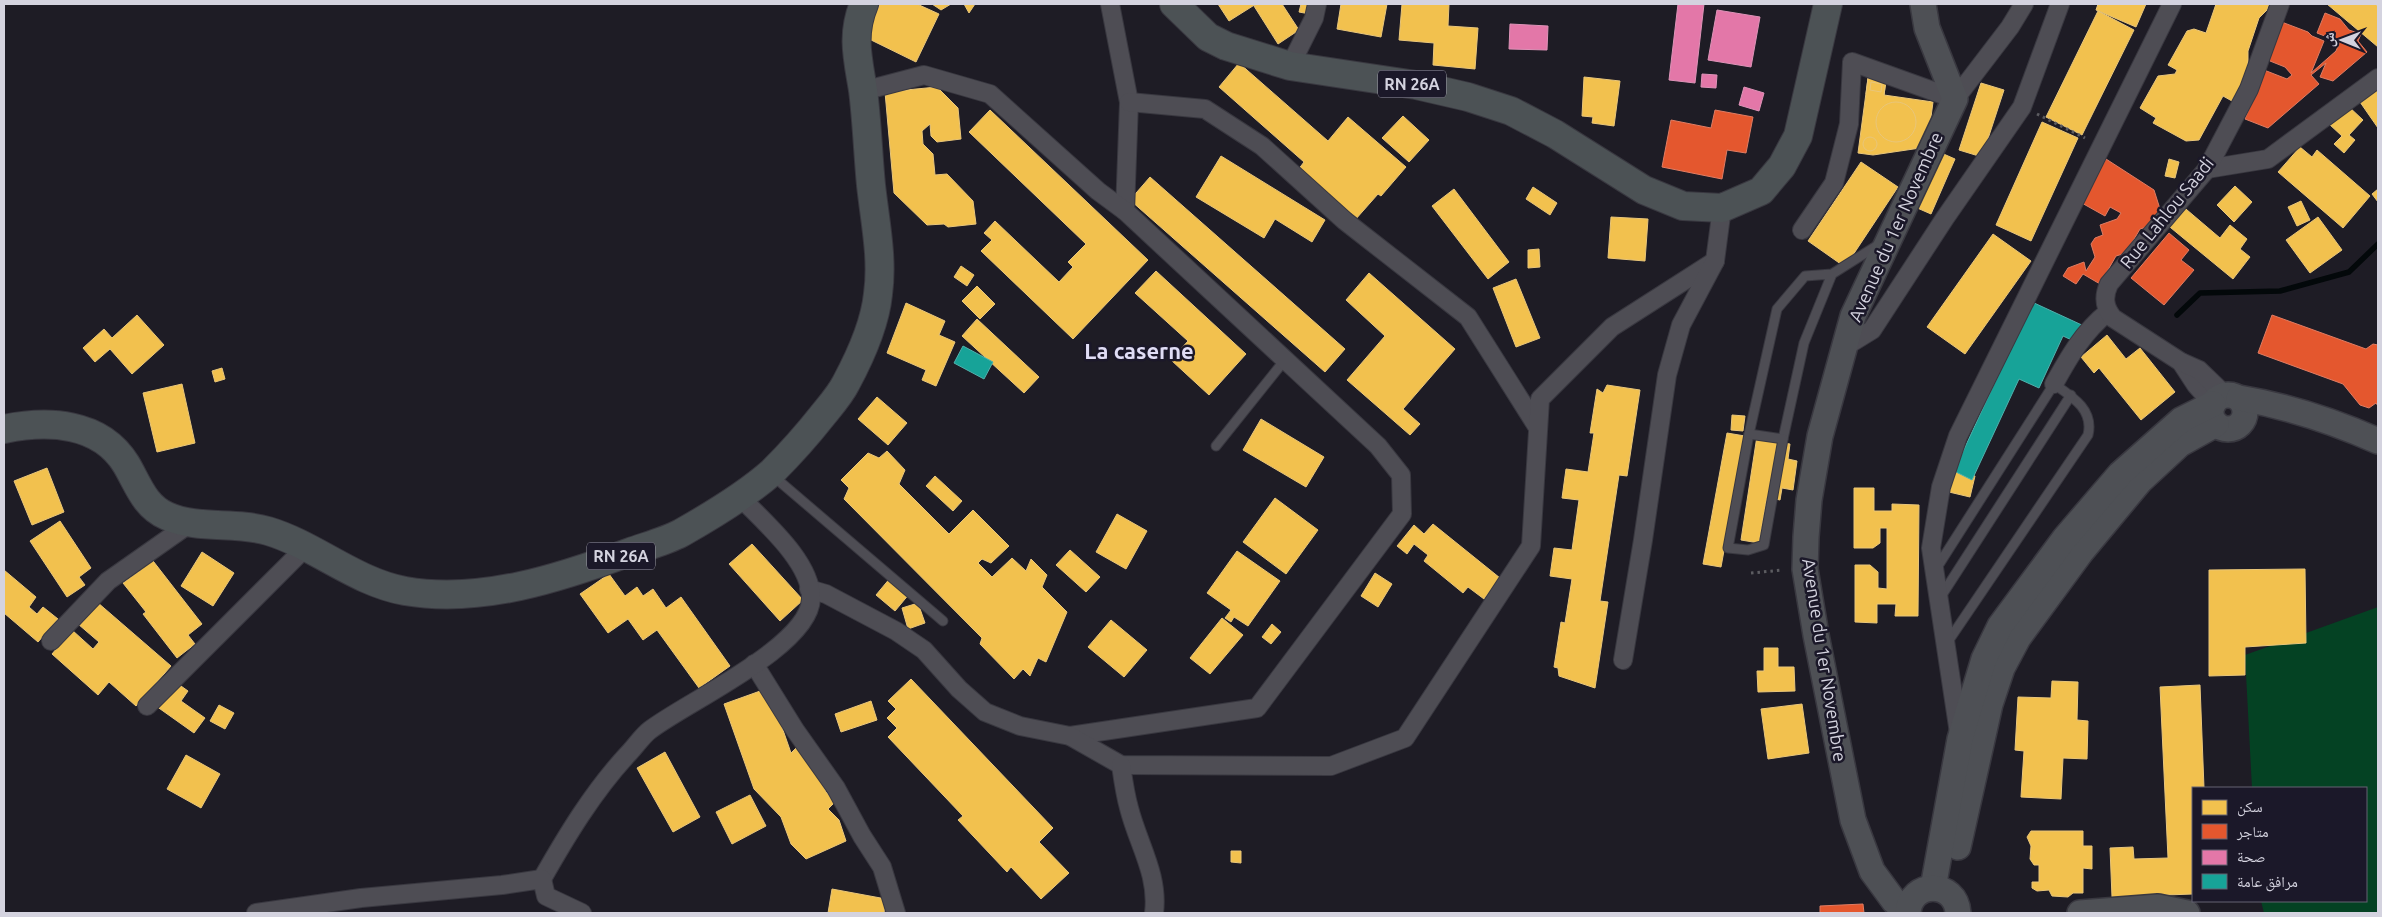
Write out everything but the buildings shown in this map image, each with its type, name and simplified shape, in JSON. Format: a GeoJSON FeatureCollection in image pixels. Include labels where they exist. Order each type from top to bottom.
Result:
{"type":"FeatureCollection","features":[{"type":"Feature","properties":{"kind":"main road","name":"RN 26A"},"geometry":{"type":"LineString","coordinates":[[4,429],[17,426],[74,426],[96,435],[111,444],[150,505],[165,516],[192,522],[263,529],[284,536],[376,582],[403,590],[442,594],[489,591],[572,574],[678,534],[739,496],[770,473],[814,426],[845,387],[865,342],[878,296],[879,244],[863,91],[855,47],[860,14],[864,4]]}},
{"type":"Feature","properties":{"kind":"main road","name":"RN 26A"},"geometry":{"type":"LineString","coordinates":[[1174,4],[1208,37],[1226,46],[1290,66],[1416,85],[1468,96],[1511,111],[1555,134],[1644,190],[1683,206],[1722,208],[1761,191],[1782,166],[1798,136],[1828,4]]}},
{"type":"Feature","properties":{"kind":"street"},"geometry":{"type":"LineString","coordinates":[[1110,4],[1129,102],[1125,211]]}},
{"type":"Feature","properties":{"kind":"street"},"geometry":{"type":"LineString","coordinates":[[1290,66],[1314,18],[1317,4]]}},
{"type":"Feature","properties":{"kind":"street"},"geometry":{"type":"LineString","coordinates":[[1923,4],[1927,28],[1955,99]]}},
{"type":"Feature","properties":{"kind":"street"},"geometry":{"type":"LineString","coordinates":[[1955,99],[2010,27],[2024,4]]}},
{"type":"Feature","properties":{"kind":"street"},"geometry":{"type":"LineString","coordinates":[[1846,346],[1872,330],[1945,218],[2022,107],[2060,4]]}},
{"type":"Feature","properties":{"kind":"street"},"geometry":{"type":"LineString","coordinates":[[1960,739],[1931,548],[1941,488],[1958,436],[2172,4]]}},
{"type":"Feature","properties":{"kind":"street","name":"Rue Lahlou Saadi"},"geometry":{"type":"LineString","coordinates":[[2108,312],[2104,298],[2109,284],[2207,169],[2249,89],[2280,4]]}},
{"type":"Feature","properties":{"kind":"street"},"geometry":{"type":"LineString","coordinates":[[1802,230],[1834,183],[1849,124],[1852,62],[1955,99]]}},
{"type":"Feature","properties":{"kind":"street"},"geometry":{"type":"LineString","coordinates":[[863,91],[924,75],[990,94],[1098,191],[1125,211],[1284,361],[1378,446],[1401,475],[1402,514],[1257,708],[1070,736]]}},
{"type":"Feature","properties":{"kind":"street"},"geometry":{"type":"LineString","coordinates":[[2207,169],[2268,159],[2378,78]]}},
{"type":"Feature","properties":{"kind":"street","name":"Avenue du 1er Novembre"},"geometry":{"type":"LineString","coordinates":[[1907,912],[1894,901],[1872,871],[1853,820],[1833,726],[1805,569],[1808,500],[1820,436],[1853,316],[1887,240],[1955,99]]}},
{"type":"Feature","properties":{"kind":"street"},"geometry":{"type":"LineString","coordinates":[[1129,102],[1205,109],[1262,146],[1346,221],[1468,317],[1538,428]]}},
{"type":"Feature","properties":{"kind":"street"},"geometry":{"type":"LineString","coordinates":[[1622,660],[1643,540],[1667,375],[1681,325],[1715,261],[1722,208]]}},
{"type":"Feature","properties":{"kind":"street"},"geometry":{"type":"LineString","coordinates":[[809,589],[826,594],[896,630],[924,650],[959,689],[985,712],[1020,726],[1070,736],[1121,765],[1331,766],[1405,738],[1531,546],[1540,399],[1612,327],[1715,261]]}},
{"type":"Feature","properties":{"kind":"street"},"geometry":{"type":"LineString","coordinates":[[2054,384],[2073,349],[2096,321],[2108,312],[2113,318],[2181,362],[2199,370],[2221,405],[2228,429],[2241,423],[2286,420],[2331,422]]}},
{"type":"Feature","properties":{"kind":"street"},"geometry":{"type":"LineString","coordinates":[[1947,898],[1990,704],[2002,668],[2018,638],[2081,552],[2140,481],[2221,405]]}},
{"type":"Feature","properties":{"kind":"street"},"geometry":{"type":"LineString","coordinates":[[1947,898],[1960,739],[1984,660],[2000,626],[2014,605],[2064,538],[2120,474],[2181,420],[2221,405],[2285,407],[2331,422],[2378,441]]}},
{"type":"Feature","properties":{"kind":"street"},"geometry":{"type":"LineString","coordinates":[[582,913],[546,896],[542,879],[572,828],[609,775],[650,730],[717,689],[777,648],[799,627],[811,600],[806,572],[774,532],[739,496]]}},
{"type":"Feature","properties":{"kind":"street"},"geometry":{"type":"LineString","coordinates":[[50,641],[108,581],[192,522]]}},
{"type":"Feature","properties":{"kind":"street"},"geometry":{"type":"LineString","coordinates":[[147,706],[305,548]]}},
{"type":"Feature","properties":{"kind":"street"},"geometry":{"type":"LineString","coordinates":[[754,664],[795,730],[836,788],[862,836],[882,867],[896,913]]}},
{"type":"Feature","properties":{"kind":"street"},"geometry":{"type":"LineString","coordinates":[[1121,765],[1129,808],[1151,870],[1156,898],[1154,913]]}},
{"type":"Feature","properties":{"kind":"street"},"geometry":{"type":"LineString","coordinates":[[256,913],[360,898],[502,886],[542,879]]}},
{"type":"Feature","properties":{"kind":"street"},"geometry":{"type":"LineString","coordinates":[[1907,912],[1914,896],[1920,891],[1947,898]]}},
{"type":"Feature","properties":{"kind":"street"},"geometry":{"type":"LineString","coordinates":[[2080,913],[2158,907],[2187,913]]}},
{"type":"Feature","properties":{"kind":"lane"},"geometry":{"type":"LineString","coordinates":[[1832,274],[1804,342],[1783,439],[1764,546],[1748,550],[1728,548],[1749,434],[1777,309],[1805,276],[1832,274],[1887,240]]}},
{"type":"Feature","properties":{"kind":"lane"},"geometry":{"type":"LineString","coordinates":[[1216,446],[1284,361]]}},
{"type":"Feature","properties":{"kind":"lane"},"geometry":{"type":"LineString","coordinates":[[1934,571],[2054,384],[2070,396],[2088,416],[2090,426],[2088,436],[1945,646]]}},
{"type":"Feature","properties":{"kind":"lane"},"geometry":{"type":"LineString","coordinates":[[1939,600],[2070,396]]}},
{"type":"Feature","properties":{"kind":"lane"},"geometry":{"type":"LineString","coordinates":[[1749,434],[1783,439]]}},
{"type":"Feature","properties":{"kind":"lane"},"geometry":{"type":"LineString","coordinates":[[770,473],[943,621]]}},
{"type":"Feature","properties":{"kind":"path"},"geometry":{"type":"LineString","coordinates":[[2022,107],[2101,146]]}},
{"type":"Feature","properties":{"kind":"path"},"geometry":{"type":"LineString","coordinates":[[1751,573],[1805,569]]}},
{"type":"Feature","properties":{"kind":"green space"},"geometry":{"type":"Polygon","coordinates":[[[2378,607],[2378,913],[2264,913],[2261,902],[2367,902],[2367,787],[2252,787],[2245,655],[2378,607]]]}},
{"type":"Feature","properties":{"kind":"waterway"},"geometry":{"type":"LineString","coordinates":[[2177,315],[2200,293],[2280,291],[2349,272],[2378,244]]}},
{"type":"Feature","properties":{"kind":"district","name":"La caserne"},"geometry":{"type":"Point","coordinates":[1139,351]}}]}
